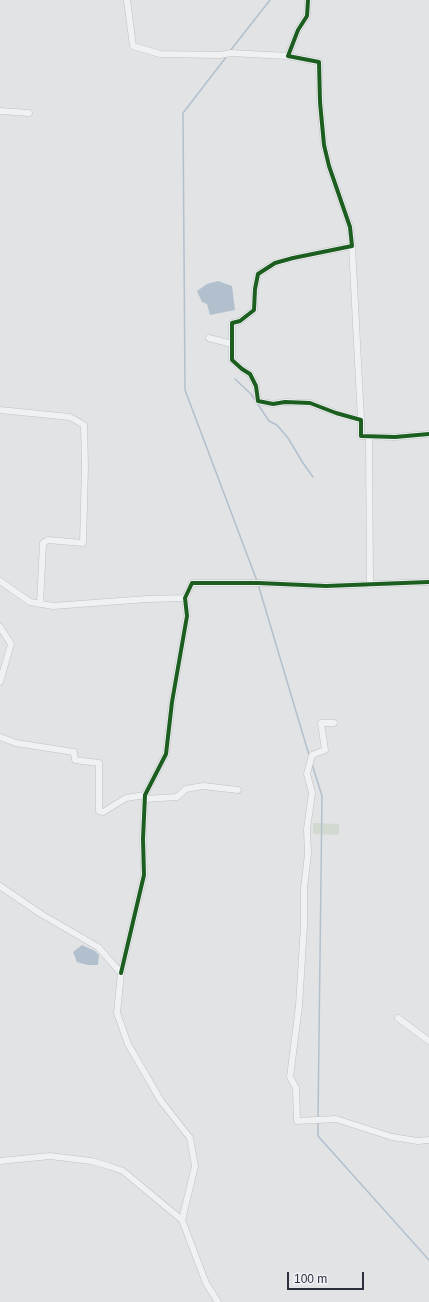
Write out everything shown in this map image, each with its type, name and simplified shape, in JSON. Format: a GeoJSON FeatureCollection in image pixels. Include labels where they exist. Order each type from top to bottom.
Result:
{"type":"FeatureCollection","features":[{"type":"Feature","properties":{"kind":"street"},"geometry":{"type":"LineString","coordinates":[[127,0],[133,46],[160,54],[220,55],[231,53],[288,56],[319,62],[320,102],[324,145],[329,166],[350,227],[361,436],[395,437],[429,434]]}},
{"type":"Feature","properties":{"kind":"street"},"geometry":{"type":"LineString","coordinates":[[288,56],[298,30],[307,16],[308,0]]}},
{"type":"Feature","properties":{"kind":"street"},"geometry":{"type":"LineString","coordinates":[[0,111],[29,113]]}},
{"type":"Feature","properties":{"kind":"street"},"geometry":{"type":"LineString","coordinates":[[352,246],[275,263],[258,274],[255,289],[254,310],[240,321],[232,323],[232,360],[250,374],[256,386],[258,401],[272,404],[285,402],[310,403],[336,413],[361,420]]}},
{"type":"Feature","properties":{"kind":"street"},"geometry":{"type":"LineString","coordinates":[[209,338],[232,344]]}},
{"type":"Feature","properties":{"kind":"street"},"geometry":{"type":"LineString","coordinates":[[0,410],[70,417],[84,425],[85,467],[83,543],[48,540],[43,543],[40,604]]}},
{"type":"Feature","properties":{"kind":"street"},"geometry":{"type":"LineString","coordinates":[[369,437],[370,585]]}},
{"type":"Feature","properties":{"kind":"street"},"geometry":{"type":"LineString","coordinates":[[0,581],[30,602],[53,606],[147,599],[185,598]]}},
{"type":"Feature","properties":{"kind":"street"},"geometry":{"type":"LineString","coordinates":[[182,1220],[195,1166],[190,1138],[161,1101],[128,1044],[117,1013],[121,973],[144,875],[143,839],[145,797],[166,754],[172,702],[187,616],[185,598],[192,583],[200,582],[326,586],[429,582]]}},
{"type":"Feature","properties":{"kind":"street"},"geometry":{"type":"LineString","coordinates":[[0,627],[11,644],[0,682]]}},
{"type":"Feature","properties":{"kind":"street"},"geometry":{"type":"LineString","coordinates":[[334,723],[321,723],[325,750],[312,755],[307,774],[312,793],[307,829],[308,854],[304,888],[304,925],[299,1006],[290,1077],[296,1088],[297,1121],[336,1119],[392,1137],[418,1141],[429,1140]]}},
{"type":"Feature","properties":{"kind":"street"},"geometry":{"type":"LineString","coordinates":[[0,738],[16,743],[74,752],[75,760],[99,763],[99,811],[102,812],[126,798],[177,797],[186,789],[203,786],[238,790]]}},
{"type":"Feature","properties":{"kind":"street"},"geometry":{"type":"LineString","coordinates":[[0,886],[40,914],[98,947],[121,973]]}},
{"type":"Feature","properties":{"kind":"street"},"geometry":{"type":"LineString","coordinates":[[398,1018],[429,1041]]}},
{"type":"Feature","properties":{"kind":"street"},"geometry":{"type":"LineString","coordinates":[[0,1161],[50,1156],[91,1160],[123,1171],[182,1220],[206,1283],[218,1302]]}},
{"type":"Feature","properties":{"kind":"shaded area"},"geometry":{"type":"Polygon","coordinates":[[[313,823],[339,824],[339,835],[313,834],[313,823]]]}},
{"type":"Feature","properties":{"kind":"water"},"geometry":{"type":"Polygon","coordinates":[[[218,281],[232,286],[235,310],[210,315],[207,304],[202,302],[197,291],[207,284],[218,281]]]}},
{"type":"Feature","properties":{"kind":"water"},"geometry":{"type":"Polygon","coordinates":[[[82,945],[95,951],[99,955],[98,965],[88,965],[77,962],[73,952],[82,945]]]}},
{"type":"Feature","properties":{"kind":"waterway"},"geometry":{"type":"LineString","coordinates":[[230,51],[270,0]]}},
{"type":"Feature","properties":{"kind":"waterway"},"geometry":{"type":"LineString","coordinates":[[227,56],[183,113],[185,390],[257,581]]}},
{"type":"Feature","properties":{"kind":"waterway"},"geometry":{"type":"LineString","coordinates":[[235,379],[251,394],[269,421],[277,425],[288,438],[313,477]]}},
{"type":"Feature","properties":{"kind":"waterway"},"geometry":{"type":"LineString","coordinates":[[258,584],[309,755]]}},
{"type":"Feature","properties":{"kind":"waterway"},"geometry":{"type":"LineString","coordinates":[[312,764],[322,796],[318,1119]]}},
{"type":"Feature","properties":{"kind":"waterway"},"geometry":{"type":"LineString","coordinates":[[318,1123],[318,1136],[429,1260]]}},
{"type":"Feature","properties":{"kind":"cycle path"},"geometry":{"type":"LineString","coordinates":[[308,0],[307,16],[298,30],[288,56],[319,62],[320,102],[324,145],[329,166],[350,227],[352,246],[275,263],[258,274],[255,289],[254,310],[240,321],[232,323],[232,360],[250,374],[256,386],[258,401],[273,404],[285,402],[310,403],[336,413],[361,420],[361,436],[395,437],[429,434]]}},
{"type":"Feature","properties":{"kind":"cycle path"},"geometry":{"type":"LineString","coordinates":[[121,973],[144,875],[143,839],[145,795],[166,754],[172,702],[187,616],[185,598],[192,583],[258,583],[326,586],[429,582]]}}]}
